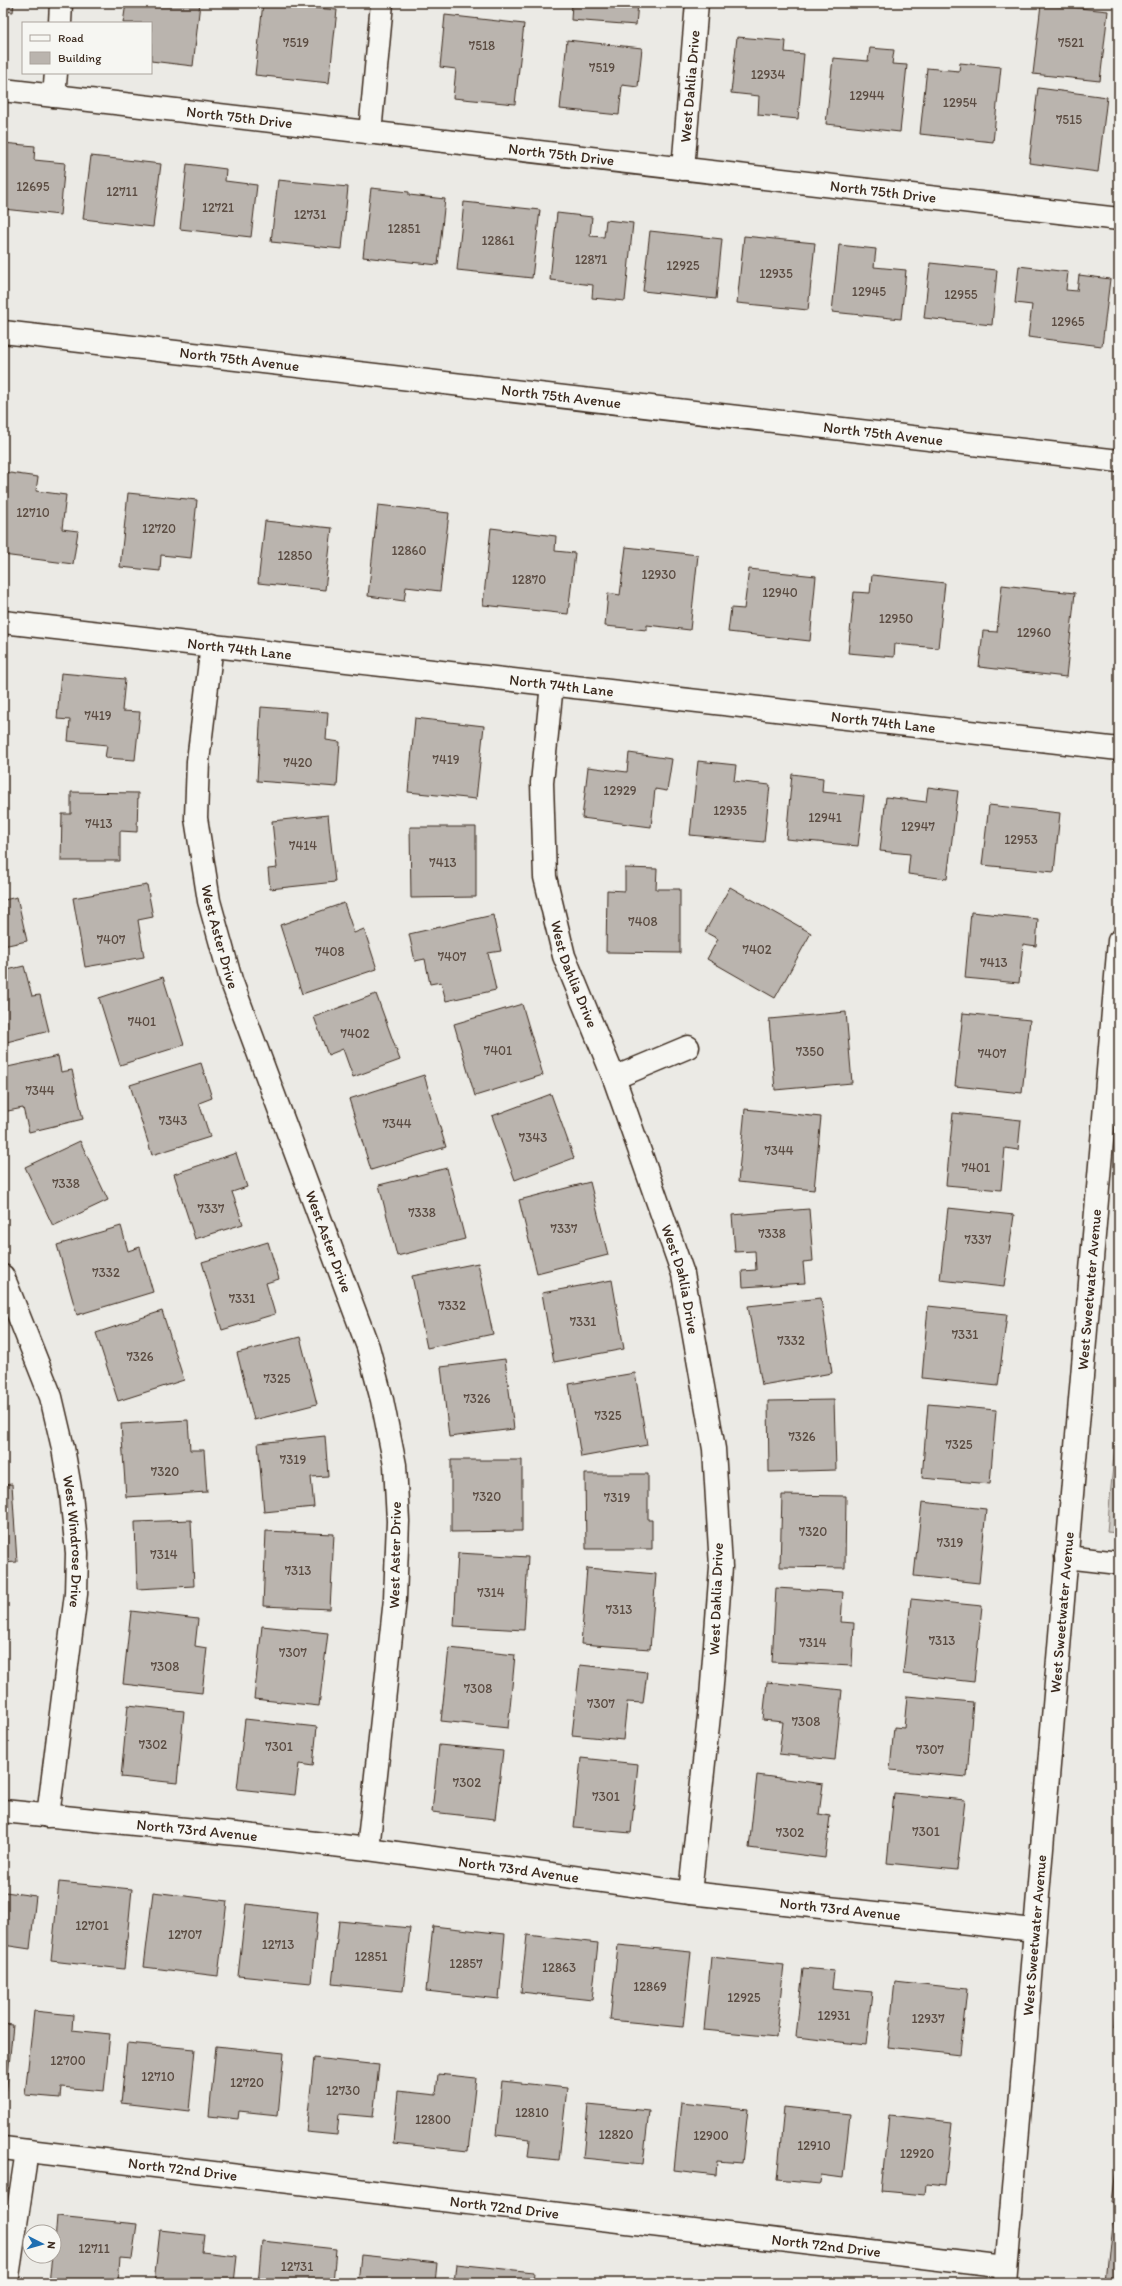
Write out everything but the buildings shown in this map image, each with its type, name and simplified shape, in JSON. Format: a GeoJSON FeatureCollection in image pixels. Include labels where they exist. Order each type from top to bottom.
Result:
{"type":"FeatureCollection","features":[{"type":"Feature","properties":{"kind":"street"},"geometry":{"type":"LineString","coordinates":[[60,22],[61,3]]}},
{"type":"Feature","properties":{"kind":"street"},"geometry":{"type":"LineString","coordinates":[[370,133],[382,3]]}},
{"type":"Feature","properties":{"kind":"street","name":"West Dahlia Drive"},"geometry":{"type":"LineString","coordinates":[[683,169],[697,3]]}},
{"type":"Feature","properties":{"kind":"street"},"geometry":{"type":"LineString","coordinates":[[54,96],[56,74]]}},
{"type":"Feature","properties":{"kind":"street","name":"North 75th Drive"},"geometry":{"type":"LineString","coordinates":[[3,90],[1119,219]]}},
{"type":"Feature","properties":{"kind":"street","name":"North 75th Avenue"},"geometry":{"type":"LineString","coordinates":[[3,332],[1119,461]]}},
{"type":"Feature","properties":{"kind":"street","name":"North 74th Lane"},"geometry":{"type":"LineString","coordinates":[[3,622],[1119,749]]}},
{"type":"Feature","properties":{"kind":"street","name":"West Aster Drive"},"geometry":{"type":"LineString","coordinates":[[212,645],[198,761],[196,818],[209,901],[231,980],[368,1347],[382,1400],[395,1465],[398,1521],[395,1598],[368,1849]]}},
{"type":"Feature","properties":{"kind":"street","name":"West Dahlia Drive"},"geometry":{"type":"LineString","coordinates":[[552,684],[542,783],[545,877],[564,956],[614,1078],[684,1274],[714,1449],[721,1567],[711,1697],[690,1893]]}},
{"type":"Feature","properties":{"kind":"street","name":"West Sweetwater Avenue"},"geometry":{"type":"LineString","coordinates":[[1005,2275],[1119,941]]}},
{"type":"Feature","properties":{"kind":"street"},"geometry":{"type":"LineString","coordinates":[[614,1078],[688,1047]]}},
{"type":"Feature","properties":{"kind":"street","name":"West Windrose Drive"},"geometry":{"type":"LineString","coordinates":[[3,1276],[51,1397],[64,1448],[71,1494],[77,1553],[76,1594],[48,1816]]}},
{"type":"Feature","properties":{"kind":"street"},"geometry":{"type":"LineString","coordinates":[[1066,1557],[1119,1563]]}},
{"type":"Feature","properties":{"kind":"street","name":"North 73rd Avenue"},"geometry":{"type":"LineString","coordinates":[[3,1811],[246,1835],[368,1849],[690,1893],[1034,1930]]}},
{"type":"Feature","properties":{"kind":"street","name":"North 72nd Drive"},"geometry":{"type":"LineString","coordinates":[[3,2148],[1005,2275]]}},
{"type":"Feature","properties":{"kind":"street"},"geometry":{"type":"LineString","coordinates":[[7,2283],[28,2151]]}},
{"type":"Feature","properties":{"kind":"shaded area"},"geometry":{"type":"Polygon","coordinates":[[[1119,1398],[1119,1533],[1107,1532],[1119,1398]]]}}]}
